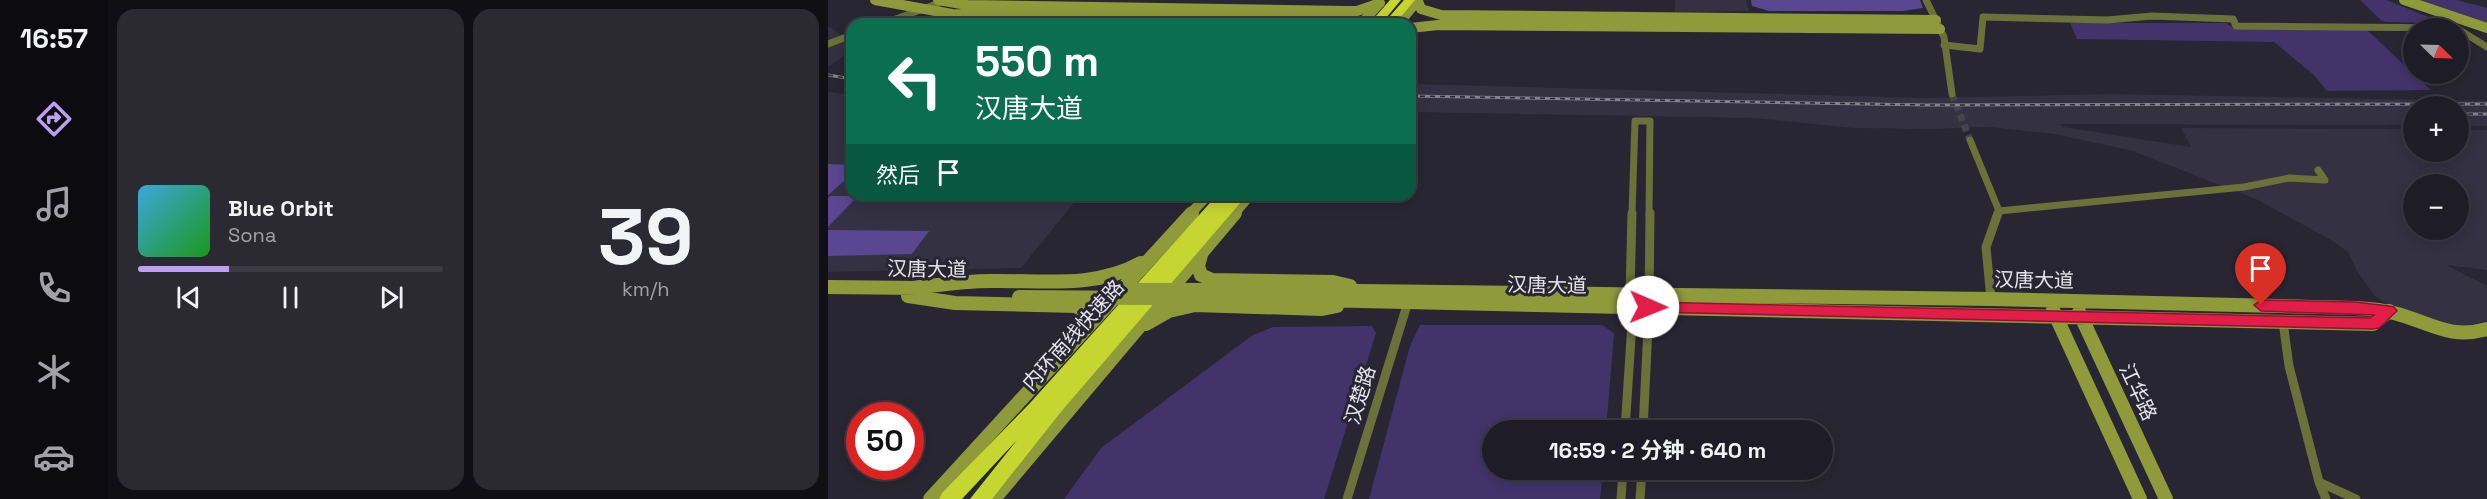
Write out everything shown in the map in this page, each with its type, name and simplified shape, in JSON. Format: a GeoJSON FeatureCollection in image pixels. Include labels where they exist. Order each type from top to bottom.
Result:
{"type":"FeatureCollection","features":[{"type":"Feature","properties":{"kind":"highway"},"geometry":{"type":"LineString","coordinates":[[1380,18],[1396,0]]}},
{"type":"Feature","properties":{"kind":"highway"},"geometry":{"type":"LineString","coordinates":[[1394,18],[1410,0]]}},
{"type":"Feature","properties":{"kind":"highway","name":"内环南线快速路"},"geometry":{"type":"LineString","coordinates":[[949,499],[1036,408],[1220,201]]}},
{"type":"Feature","properties":{"kind":"highway","name":"内环南线快速路"},"geometry":{"type":"LineString","coordinates":[[980,499],[1054,408],[1235,201]]}},
{"type":"Feature","properties":{"kind":"main road"},"geometry":{"type":"LineString","coordinates":[[875,0],[952,14],[1211,18]]}},
{"type":"Feature","properties":{"kind":"main road"},"geometry":{"type":"LineString","coordinates":[[1418,0],[1421,9],[1428,13],[1453,15],[1935,20]]}},
{"type":"Feature","properties":{"kind":"main road"},"geometry":{"type":"LineString","coordinates":[[1403,18],[1418,0]]}},
{"type":"Feature","properties":{"kind":"main road"},"geometry":{"type":"LineString","coordinates":[[2404,0],[2487,28]]}},
{"type":"Feature","properties":{"kind":"main road"},"geometry":{"type":"LineString","coordinates":[[2418,0],[2487,23]]}},
{"type":"Feature","properties":{"kind":"main road"},"geometry":{"type":"LineString","coordinates":[[941,1],[967,5],[1035,7],[1346,11],[1357,11],[1381,1]]}},
{"type":"Feature","properties":{"kind":"main road"},"geometry":{"type":"LineString","coordinates":[[1366,18],[1381,1]]}},
{"type":"Feature","properties":{"kind":"main road"},"geometry":{"type":"LineString","coordinates":[[1345,18],[1348,14],[1346,11]]}},
{"type":"Feature","properties":{"kind":"main road"},"geometry":{"type":"LineString","coordinates":[[1415,18],[1428,13]]}},
{"type":"Feature","properties":{"kind":"main road"},"geometry":{"type":"LineString","coordinates":[[1416,23],[1421,25]]}},
{"type":"Feature","properties":{"kind":"main road"},"geometry":{"type":"LineString","coordinates":[[1416,26],[1940,29]]}},
{"type":"Feature","properties":{"kind":"main road"},"geometry":{"type":"LineString","coordinates":[[930,499],[1202,201]]}},
{"type":"Feature","properties":{"kind":"main road"},"geometry":{"type":"LineString","coordinates":[[994,499],[1245,201]]}},
{"type":"Feature","properties":{"kind":"main road"},"geometry":{"type":"LineString","coordinates":[[910,292],[973,281],[1096,281],[1116,276],[1138,266],[1158,249]]}},
{"type":"Feature","properties":{"kind":"main road"},"geometry":{"type":"LineString","coordinates":[[1201,254],[1198,266],[1201,275],[1212,280]]}},
{"type":"Feature","properties":{"kind":"main road"},"geometry":{"type":"LineString","coordinates":[[1195,305],[1186,302],[1181,296],[1182,291],[1200,280],[1333,282],[1372,296]]}},
{"type":"Feature","properties":{"kind":"main road"},"geometry":{"type":"LineString","coordinates":[[910,292],[955,303],[1076,306],[1087,304],[1100,297],[1106,289],[1105,284],[1096,281]]}},
{"type":"Feature","properties":{"kind":"main road","name":"汉唐大道"},"geometry":{"type":"LineString","coordinates":[[828,287],[910,292]]}},
{"type":"Feature","properties":{"kind":"main road","name":"汉唐大道"},"geometry":{"type":"LineString","coordinates":[[828,295],[910,292],[1632,301]]}},
{"type":"Feature","properties":{"kind":"main road"},"geometry":{"type":"LineString","coordinates":[[1131,336],[1154,318],[1179,307],[1195,305],[1322,309],[1372,296]]}},
{"type":"Feature","properties":{"kind":"main road","name":"汉唐大道"},"geometry":{"type":"LineString","coordinates":[[1372,296],[1408,302],[1991,299],[2355,308],[2389,311],[2433,329],[2473,334],[2487,329]]}},
{"type":"Feature","properties":{"kind":"main road"},"geometry":{"type":"LineString","coordinates":[[2049,300],[2140,499]]}},
{"type":"Feature","properties":{"kind":"main road","name":"汉唐大道"},"geometry":{"type":"LineString","coordinates":[[1648,301],[2056,316],[2373,324],[2389,311]]}},
{"type":"Feature","properties":{"kind":"main road","name":"江华路"},"geometry":{"type":"LineString","coordinates":[[2074,301],[2166,499]]}},
{"type":"Feature","properties":{"kind":"main road"},"geometry":{"type":"LineString","coordinates":[[1076,306],[1087,313],[1088,319],[1083,332]]}},
{"type":"Feature","properties":{"kind":"street"},"geometry":{"type":"LineString","coordinates":[[1035,7],[1044,0]]}},
{"type":"Feature","properties":{"kind":"street"},"geometry":{"type":"LineString","coordinates":[[1926,0],[1944,37],[1952,94]]}},
{"type":"Feature","properties":{"kind":"street"},"geometry":{"type":"LineString","coordinates":[[898,18],[941,1]]}},
{"type":"Feature","properties":{"kind":"street"},"geometry":{"type":"LineString","coordinates":[[1944,45],[1980,49],[1983,17],[2107,20],[2152,16],[2233,19],[2236,26],[2403,27]]}},
{"type":"Feature","properties":{"kind":"street"},"geometry":{"type":"LineString","coordinates":[[2469,36],[2487,47]]}},
{"type":"Feature","properties":{"kind":"street"},"geometry":{"type":"LineString","coordinates":[[828,44],[846,37]]}},
{"type":"Feature","properties":{"kind":"street"},"geometry":{"type":"LineString","coordinates":[[1626,420],[1632,301],[1635,121],[1650,121],[1648,301],[1643,420]]}},
{"type":"Feature","properties":{"kind":"street"},"geometry":{"type":"LineString","coordinates":[[1971,140],[1999,211],[1986,247],[1991,299]]}},
{"type":"Feature","properties":{"kind":"street"},"geometry":{"type":"LineString","coordinates":[[1999,211],[2244,188],[2289,178],[2325,180],[2318,170]]}},
{"type":"Feature","properties":{"kind":"street","name":"汉楚路"},"geometry":{"type":"LineString","coordinates":[[1347,499],[1408,302]]}},
{"type":"Feature","properties":{"kind":"street"},"geometry":{"type":"LineString","coordinates":[[2283,322],[2289,366],[2319,482],[2326,499]]}},
{"type":"Feature","properties":{"kind":"street"},"geometry":{"type":"LineString","coordinates":[[1621,499],[1622,480]]}},
{"type":"Feature","properties":{"kind":"street"},"geometry":{"type":"LineString","coordinates":[[1640,499],[1641,480]]}},
{"type":"Feature","properties":{"kind":"street"},"geometry":{"type":"LineString","coordinates":[[2319,482],[2356,499]]}},
{"type":"Feature","properties":{"kind":"shaded area"},"geometry":{"type":"Polygon","coordinates":[[[1675,0],[1746,0],[1749,11],[1675,12],[1675,0]]]}},
{"type":"Feature","properties":{"kind":"shaded area"},"geometry":{"type":"Polygon","coordinates":[[[1751,0],[1920,0],[1923,8],[1903,11],[1769,11],[1752,6],[1751,0]]]}},
{"type":"Feature","properties":{"kind":"shaded area"},"geometry":{"type":"Polygon","coordinates":[[[2360,0],[2386,0],[2431,18],[2403,18],[2403,22],[2382,21],[2360,0]]]}},
{"type":"Feature","properties":{"kind":"shaded area"},"geometry":{"type":"Polygon","coordinates":[[[2418,0],[2457,0],[2487,8],[2487,23],[2418,0]]]}},
{"type":"Feature","properties":{"kind":"shaded area"},"geometry":{"type":"Polygon","coordinates":[[[2070,23],[2226,23],[2234,28],[2367,30],[2403,64],[2403,84],[2425,84],[2431,90],[2327,91],[2314,75],[2274,42],[2077,39],[2070,23]]]}},
{"type":"Feature","properties":{"kind":"shaded area"},"geometry":{"type":"Polygon","coordinates":[[[828,26],[846,39],[846,54],[828,67],[828,26]]]}},
{"type":"Feature","properties":{"kind":"shaded area"},"geometry":{"type":"Polygon","coordinates":[[[1416,84],[1925,98],[2110,94],[2403,99],[2403,125],[2059,124],[2063,127],[2191,147],[2181,128],[2403,129],[2403,162],[2469,162],[2469,130],[2487,130],[2487,270],[2446,265],[2487,286],[2487,321],[2456,328],[2393,309],[2374,295],[2357,271],[2348,252],[2331,240],[2258,200],[2133,151],[2055,134],[1990,127],[1853,128],[1755,118],[1416,112],[1416,84]]]}},
{"type":"Feature","properties":{"kind":"shaded area"},"geometry":{"type":"Polygon","coordinates":[[[828,92],[846,94],[846,201],[1075,201],[1021,268],[828,272],[828,92]]]}},
{"type":"Feature","properties":{"kind":"shaded area"},"geometry":{"type":"Polygon","coordinates":[[[2469,101],[2487,101],[2487,126],[2469,126],[2469,101]]]}},
{"type":"Feature","properties":{"kind":"shaded area"},"geometry":{"type":"Polygon","coordinates":[[[828,164],[846,165],[846,179],[828,195],[828,164]]]}},
{"type":"Feature","properties":{"kind":"shaded area"},"geometry":{"type":"Polygon","coordinates":[[[846,196],[846,201],[853,201],[828,227],[828,198],[846,196]]]}},
{"type":"Feature","properties":{"kind":"shaded area"},"geometry":{"type":"Polygon","coordinates":[[[828,230],[929,231],[912,254],[828,256],[828,230]]]}},
{"type":"Feature","properties":{"kind":"shaded area"},"geometry":{"type":"Polygon","coordinates":[[[1420,325],[1602,325],[1614,333],[1607,420],[1482,420],[1482,480],[1602,480],[1600,499],[1369,499],[1410,346],[1420,325]]]}},
{"type":"Feature","properties":{"kind":"shaded area"},"geometry":{"type":"Polygon","coordinates":[[[1372,326],[1376,333],[1324,499],[1064,499],[1101,448],[1253,335],[1273,327],[1372,326]]]}},
{"type":"Feature","properties":{"kind":"tunnel"},"geometry":{"type":"LineString","coordinates":[[1952,94],[1970,140]]}},
{"type":"Feature","properties":{"kind":"railway"},"geometry":{"type":"LineString","coordinates":[[828,75],[846,78]]}},
{"type":"Feature","properties":{"kind":"railway"},"geometry":{"type":"LineString","coordinates":[[1416,96],[1927,105],[2487,104]]}},
{"type":"Feature","properties":{"kind":"railway"},"geometry":{"type":"LineString","coordinates":[[2469,114],[2487,114]]}},
{"type":"Feature","properties":{"kind":"route"},"geometry":{"type":"LineString","coordinates":[[1648,307],[2373,324],[2389,311],[2261,305]]}}]}
